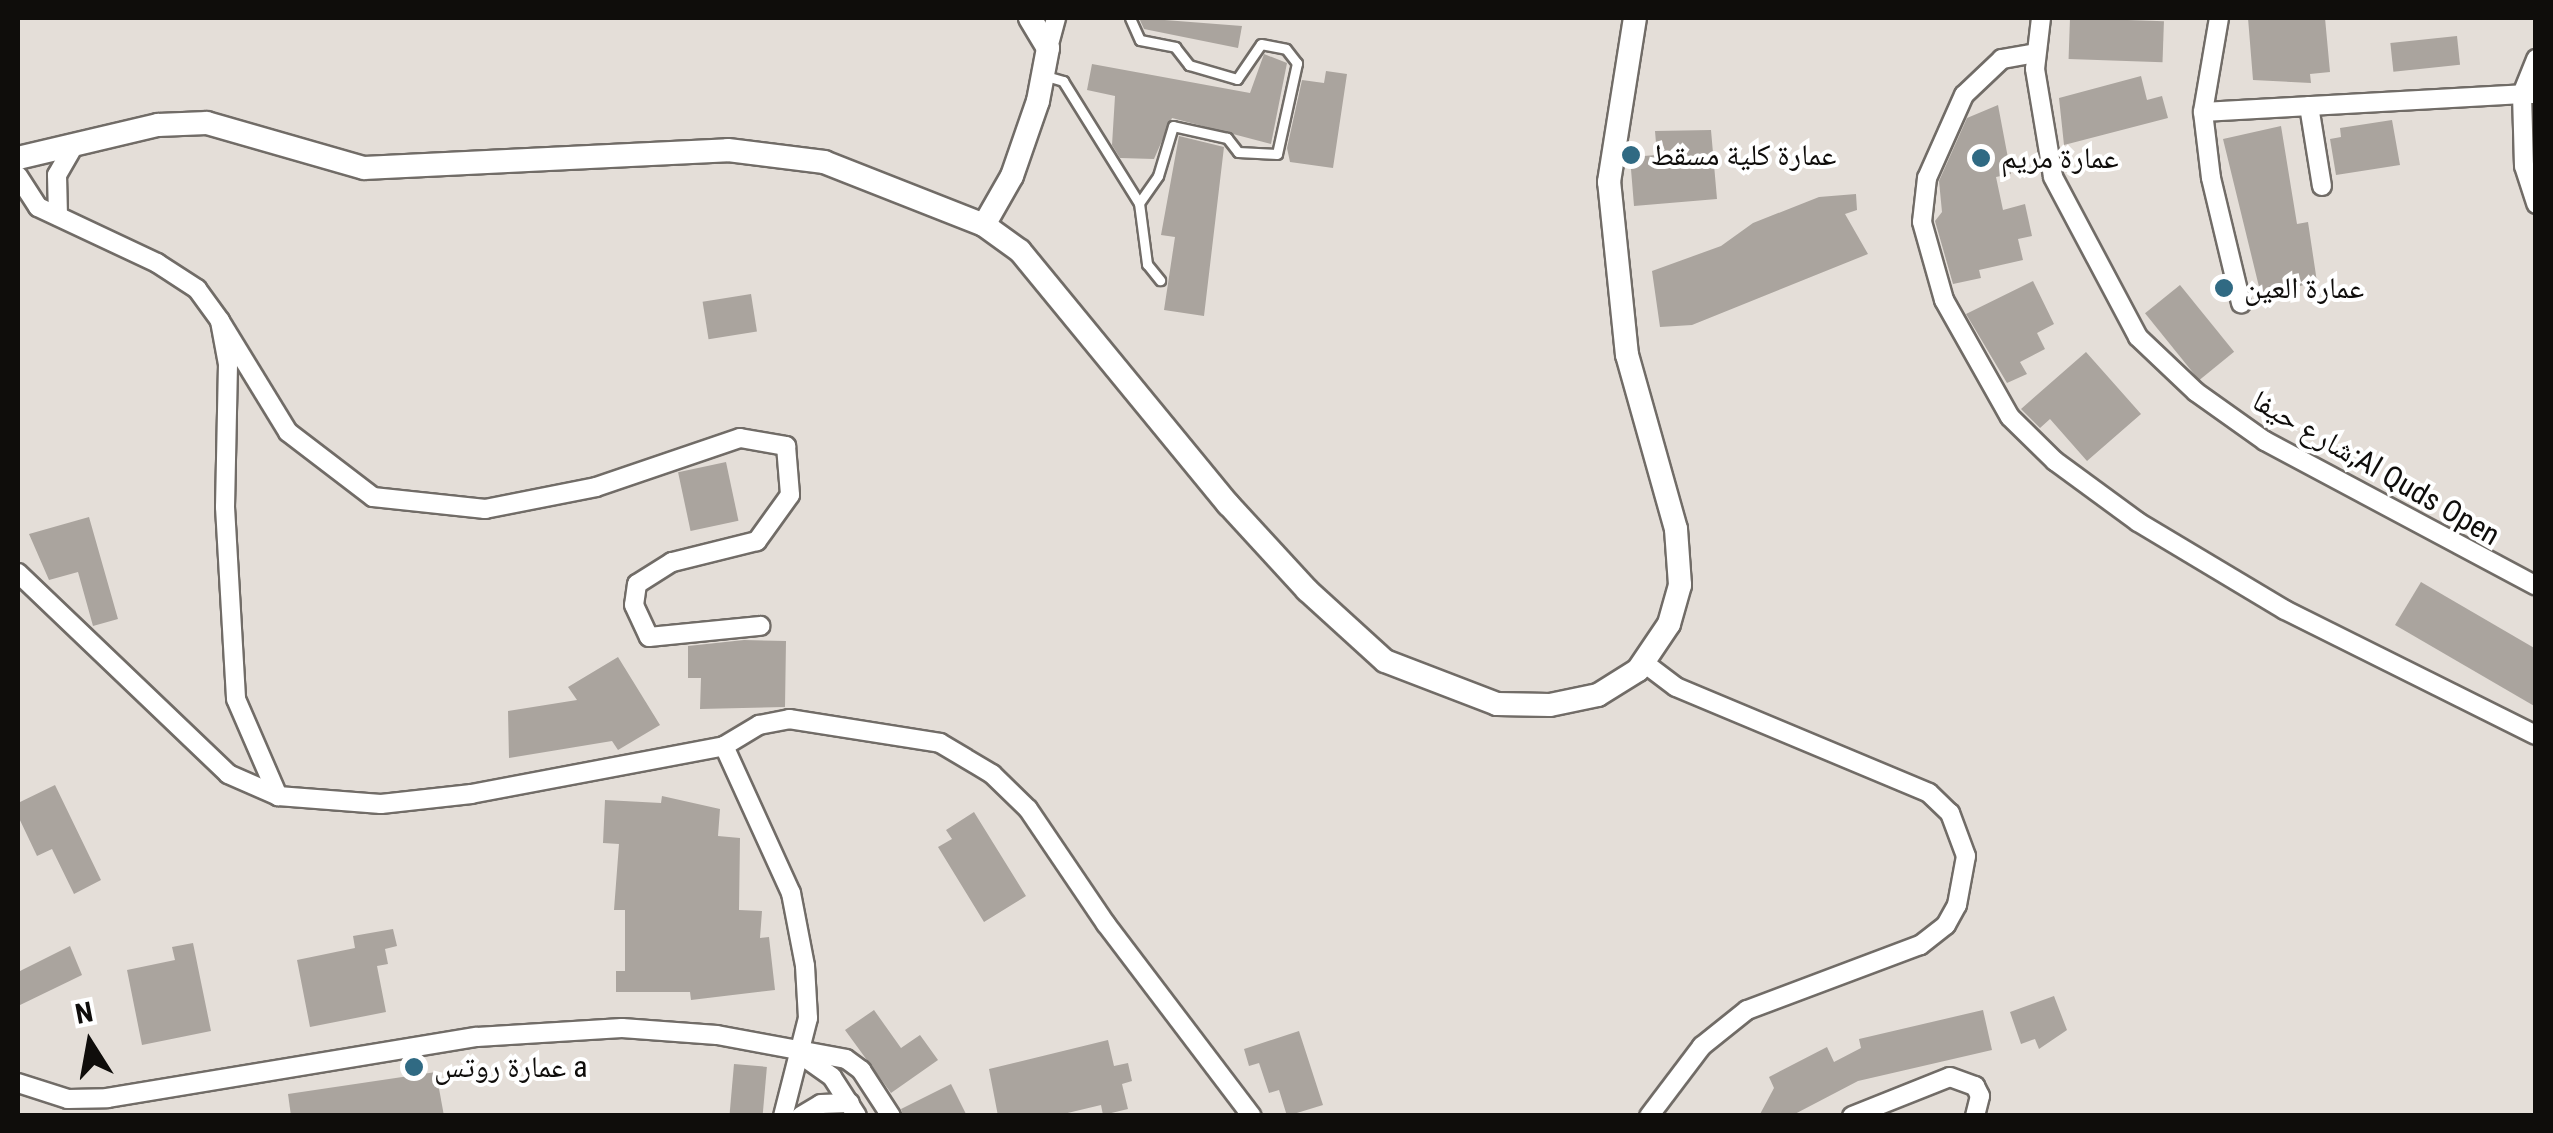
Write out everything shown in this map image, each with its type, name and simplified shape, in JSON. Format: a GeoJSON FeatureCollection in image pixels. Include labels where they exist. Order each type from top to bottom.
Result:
{"type":"FeatureCollection","features":[{"type":"Feature","properties":{"kind":"street"},"geometry":{"type":"LineString","coordinates":[[1030,18],[1048,48]]}},
{"type":"Feature","properties":{"kind":"street"},"geometry":{"type":"LineString","coordinates":[[984,225],[1026,144],[1056,18]]}},
{"type":"Feature","properties":{"kind":"street"},"geometry":{"type":"LineString","coordinates":[[18,158],[158,125],[207,123],[364,168],[410,170],[782,152],[984,225],[1020,251],[1228,504],[1307,590],[1384,660],[1497,704],[1550,706],[1598,695],[1643,662],[1669,624],[1680,585],[1676,529],[1627,355],[1608,182],[1635,18]]}},
{"type":"Feature","properties":{"kind":"street","name":"شارع حيفا;Al Quds Open"},"geometry":{"type":"LineString","coordinates":[[2040,18],[2036,53],[2040,126],[2054,177],[2138,337],[2196,392],[2266,441],[2358,497],[2536,586]]}},
{"type":"Feature","properties":{"kind":"street"},"geometry":{"type":"LineString","coordinates":[[2219,18],[2202,112],[2241,304]]}},
{"type":"Feature","properties":{"kind":"street"},"geometry":{"type":"LineString","coordinates":[[2036,53],[2002,59],[1964,95],[1926,178],[1922,222],[1944,300],[2010,417],[2055,461],[2138,522],[2285,610],[2536,735]]}},
{"type":"Feature","properties":{"kind":"street"},"geometry":{"type":"LineString","coordinates":[[2536,59],[2529,94],[2524,166],[2536,204]]}},
{"type":"Feature","properties":{"kind":"street"},"geometry":{"type":"LineString","coordinates":[[2202,112],[2529,94]]}},
{"type":"Feature","properties":{"kind":"street"},"geometry":{"type":"LineString","coordinates":[[2309,106],[2322,186]]}},
{"type":"Feature","properties":{"kind":"street"},"geometry":{"type":"LineString","coordinates":[[58,216],[57,175],[74,145]]}},
{"type":"Feature","properties":{"kind":"street"},"geometry":{"type":"LineString","coordinates":[[18,176],[38,207]]}},
{"type":"Feature","properties":{"kind":"street"},"geometry":{"type":"LineString","coordinates":[[18,197],[158,263],[197,289],[288,432],[374,496],[485,508],[596,487],[740,438],[786,446],[790,495],[757,541],[672,562],[636,584],[634,605],[649,636],[760,626]]}},
{"type":"Feature","properties":{"kind":"street"},"geometry":{"type":"LineString","coordinates":[[220,321],[228,364],[225,507],[236,699],[278,796]]}},
{"type":"Feature","properties":{"kind":"street"},"geometry":{"type":"LineString","coordinates":[[227,408],[236,392],[258,384]]}},
{"type":"Feature","properties":{"kind":"street"},"geometry":{"type":"LineString","coordinates":[[18,574],[228,774],[278,796],[381,804],[470,794],[724,746],[759,725],[828,723],[940,742],[992,774],[1028,809],[1106,924],[1252,1116]]}},
{"type":"Feature","properties":{"kind":"street"},"geometry":{"type":"LineString","coordinates":[[1643,662],[1708,702],[1929,793],[1950,813],[1966,856],[1964,884],[1946,925],[1920,945],[1747,1010],[1702,1046],[1649,1116]]}},
{"type":"Feature","properties":{"kind":"street"},"geometry":{"type":"LineString","coordinates":[[724,746],[791,893],[805,966],[801,1055],[783,1116]]}},
{"type":"Feature","properties":{"kind":"street"},"geometry":{"type":"LineString","coordinates":[[18,1083],[68,1099],[107,1098],[477,1036],[622,1028],[717,1035],[801,1055],[846,1060],[861,1070],[892,1116]]}},
{"type":"Feature","properties":{"kind":"street"},"geometry":{"type":"LineString","coordinates":[[801,1055],[832,1078],[854,1109]]}},
{"type":"Feature","properties":{"kind":"street"},"geometry":{"type":"LineString","coordinates":[[1852,1116],[1950,1077],[1975,1086],[1980,1096],[1975,1116]]}},
{"type":"Feature","properties":{"kind":"street"},"geometry":{"type":"LineString","coordinates":[[800,1116],[821,1104],[854,1109]]}},
{"type":"Feature","properties":{"kind":"lane"},"geometry":{"type":"LineString","coordinates":[[1130,18],[1140,40],[1175,48],[1189,65],[1221,74],[1236,78],[1260,44],[1286,49],[1297,63],[1277,154],[1238,152],[1227,138],[1173,126],[1158,176],[1139,202]]}},
{"type":"Feature","properties":{"kind":"lane"},"geometry":{"type":"LineString","coordinates":[[1043,75],[1063,82],[1139,202],[1147,264],[1160,280]]}},
{"type":"Feature","properties":{"kind":"building"},"geometry":{"type":"Polygon","coordinates":[[[1139,18],[1242,26],[1238,48],[1144,29],[1139,18]]]}},
{"type":"Feature","properties":{"kind":"building"},"geometry":{"type":"Polygon","coordinates":[[[2070,18],[2164,21],[2163,62],[2069,59],[2070,18]]]}},
{"type":"Feature","properties":{"kind":"building"},"geometry":{"type":"Polygon","coordinates":[[[2248,18],[2325,18],[2330,72],[2310,74],[2311,83],[2253,80],[2248,18]]]}},
{"type":"Feature","properties":{"kind":"building"},"geometry":{"type":"Polygon","coordinates":[[[2457,36],[2460,65],[2393,72],[2390,43],[2457,36]]]}},
{"type":"Feature","properties":{"kind":"building"},"geometry":{"type":"Polygon","coordinates":[[[1264,54],[1287,63],[1271,144],[1172,118],[1154,159],[1120,158],[1112,145],[1115,96],[1087,90],[1092,64],[1250,93],[1264,54]]]}},
{"type":"Feature","properties":{"kind":"building"},"geometry":{"type":"Polygon","coordinates":[[[1326,71],[1347,74],[1333,168],[1290,162],[1287,148],[1302,80],[1324,83],[1326,71]]]}},
{"type":"Feature","properties":{"kind":"building"},"geometry":{"type":"Polygon","coordinates":[[[2141,76],[2147,100],[2162,96],[2168,118],[2064,145],[2059,98],[2141,76]]]}},
{"type":"Feature","properties":{"kind":"building"},"geometry":{"type":"Polygon","coordinates":[[[1998,105],[2011,174],[1996,177],[2003,210],[2025,204],[2032,236],[2018,239],[2023,260],[1979,270],[1981,278],[1953,284],[1935,221],[1942,212],[1939,181],[1967,118],[1998,105]]]}},
{"type":"Feature","properties":{"kind":"building"},"geometry":{"type":"Polygon","coordinates":[[[2392,120],[2400,165],[2336,175],[2330,139],[2341,137],[2340,128],[2392,120]]]}},
{"type":"Feature","properties":{"kind":"building"},"geometry":{"type":"Polygon","coordinates":[[[2281,126],[2297,224],[2308,222],[2317,282],[2261,295],[2223,139],[2281,126]]]}},
{"type":"Feature","properties":{"kind":"building"},"geometry":{"type":"Polygon","coordinates":[[[1711,130],[1717,199],[1634,206],[1630,157],[1657,155],[1655,131],[1711,130]]]}},
{"type":"Feature","properties":{"kind":"building"},"geometry":{"type":"Polygon","coordinates":[[[1179,136],[1224,147],[1204,316],[1164,310],[1175,237],[1161,235],[1179,136]]]}},
{"type":"Feature","properties":{"kind":"building"},"geometry":{"type":"Polygon","coordinates":[[[1856,194],[1857,210],[1845,214],[1868,254],[1692,325],[1660,327],[1652,271],[1721,246],[1753,223],[1819,197],[1856,194]]]}},
{"type":"Feature","properties":{"kind":"building"},"geometry":{"type":"Polygon","coordinates":[[[2033,281],[2054,324],[2037,333],[2045,349],[2020,362],[2027,374],[2007,383],[1966,314],[2033,281]]]}},
{"type":"Feature","properties":{"kind":"building"},"geometry":{"type":"Polygon","coordinates":[[[2180,285],[2234,352],[2199,380],[2145,313],[2180,285]]]}},
{"type":"Feature","properties":{"kind":"building"},"geometry":{"type":"Polygon","coordinates":[[[751,294],[757,332],[709,339],[703,302],[751,294]]]}},
{"type":"Feature","properties":{"kind":"building"},"geometry":{"type":"Polygon","coordinates":[[[2086,352],[2141,414],[2087,461],[2050,419],[2040,428],[2021,409],[2086,352]]]}},
{"type":"Feature","properties":{"kind":"building"},"geometry":{"type":"Polygon","coordinates":[[[726,462],[738,521],[691,531],[678,472],[726,462]]]}},
{"type":"Feature","properties":{"kind":"building"},"geometry":{"type":"Polygon","coordinates":[[[89,517],[118,619],[93,626],[78,572],[49,580],[29,534],[89,517]]]}},
{"type":"Feature","properties":{"kind":"building"},"geometry":{"type":"Polygon","coordinates":[[[2421,582],[2536,649],[2536,707],[2395,625],[2421,582]]]}},
{"type":"Feature","properties":{"kind":"building"},"geometry":{"type":"Polygon","coordinates":[[[744,640],[786,641],[785,707],[700,709],[701,678],[688,678],[688,646],[744,640]]]}},
{"type":"Feature","properties":{"kind":"building"},"geometry":{"type":"Polygon","coordinates":[[[618,657],[660,725],[618,750],[612,741],[509,758],[508,711],[577,700],[568,687],[618,657]]]}},
{"type":"Feature","properties":{"kind":"building"},"geometry":{"type":"Polygon","coordinates":[[[55,785],[101,880],[74,894],[52,849],[37,856],[18,816],[18,803],[55,785]]]}},
{"type":"Feature","properties":{"kind":"building"},"geometry":{"type":"Polygon","coordinates":[[[662,796],[720,809],[718,836],[740,838],[739,910],[762,911],[760,938],[769,937],[775,990],[691,1000],[690,992],[616,992],[616,971],[625,971],[625,910],[614,910],[619,844],[603,843],[605,800],[661,803],[662,796]]]}},
{"type":"Feature","properties":{"kind":"building"},"geometry":{"type":"Polygon","coordinates":[[[974,812],[1026,896],[984,922],[938,847],[952,839],[946,830],[974,812]]]}},
{"type":"Feature","properties":{"kind":"building"},"geometry":{"type":"Polygon","coordinates":[[[393,929],[397,946],[385,949],[388,964],[377,966],[386,1012],[310,1027],[297,960],[355,948],[353,936],[393,929]]]}},
{"type":"Feature","properties":{"kind":"building"},"geometry":{"type":"Polygon","coordinates":[[[193,943],[211,1031],[142,1045],[127,970],[175,960],[172,947],[193,943]]]}},
{"type":"Feature","properties":{"kind":"building"},"geometry":{"type":"Polygon","coordinates":[[[70,946],[82,975],[18,1006],[18,972],[70,946]]]}},
{"type":"Feature","properties":{"kind":"building"},"geometry":{"type":"Polygon","coordinates":[[[2054,996],[2067,1030],[2039,1049],[2035,1039],[2021,1044],[2010,1012],[2054,996]]]}},
{"type":"Feature","properties":{"kind":"building"},"geometry":{"type":"Polygon","coordinates":[[[874,1010],[901,1048],[920,1035],[938,1060],[891,1093],[845,1030],[874,1010]]]}},
{"type":"Feature","properties":{"kind":"building"},"geometry":{"type":"Polygon","coordinates":[[[1983,1010],[1992,1050],[1858,1081],[1791,1116],[1759,1116],[1774,1088],[1769,1077],[1827,1047],[1834,1062],[1861,1048],[1859,1039],[1983,1010]]]}},
{"type":"Feature","properties":{"kind":"building"},"geometry":{"type":"Polygon","coordinates":[[[1299,1031],[1323,1105],[1287,1116],[1279,1090],[1269,1093],[1259,1063],[1249,1066],[1244,1049],[1299,1031]]]}},
{"type":"Feature","properties":{"kind":"building"},"geometry":{"type":"Polygon","coordinates":[[[1108,1040],[1114,1066],[1128,1063],[1132,1081],[1122,1084],[1128,1109],[1103,1115],[1101,1105],[1055,1116],[998,1116],[989,1069],[1108,1040]]]}},
{"type":"Feature","properties":{"kind":"building"},"geometry":{"type":"Polygon","coordinates":[[[734,1064],[767,1067],[763,1116],[729,1116],[734,1064]]]}},
{"type":"Feature","properties":{"kind":"building"},"geometry":{"type":"Polygon","coordinates":[[[436,1072],[444,1116],[291,1116],[288,1094],[436,1072]]]}},
{"type":"Feature","properties":{"kind":"building"},"geometry":{"type":"Polygon","coordinates":[[[951,1084],[967,1116],[903,1116],[901,1109],[951,1084]]]}},
{"type":"Feature","properties":{"kind":"place","name":"عمارة كلية مسقط"},"geometry":{"type":"Point","coordinates":[1631,155]}},
{"type":"Feature","properties":{"kind":"place","name":"عمارة مريم"},"geometry":{"type":"Point","coordinates":[1981,158]}},
{"type":"Feature","properties":{"kind":"place","name":"عمارة العين"},"geometry":{"type":"Point","coordinates":[2224,288]}},
{"type":"Feature","properties":{"kind":"place","name":"عمارة روتس a"},"geometry":{"type":"Point","coordinates":[414,1067]}}]}
